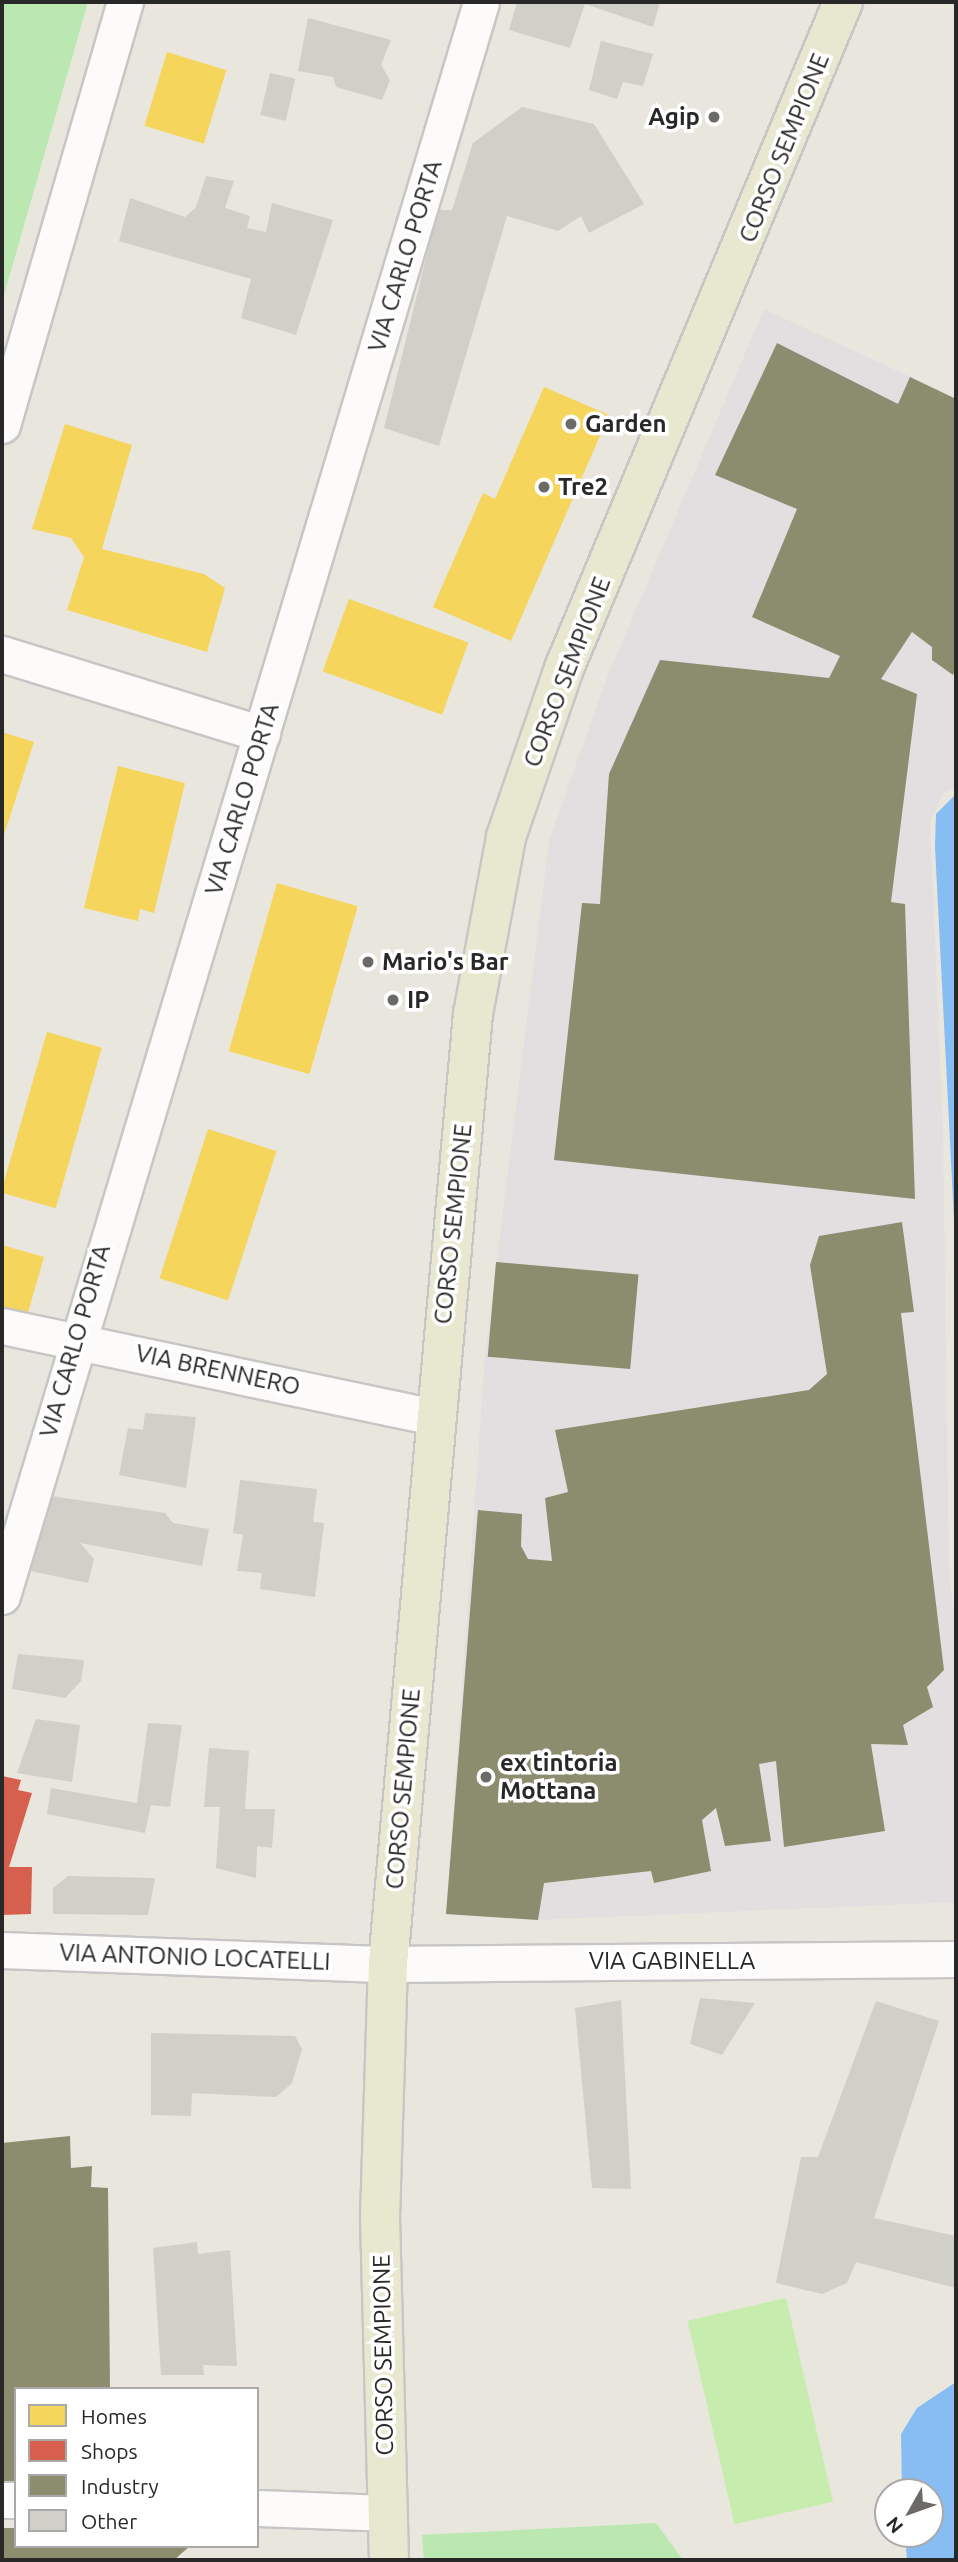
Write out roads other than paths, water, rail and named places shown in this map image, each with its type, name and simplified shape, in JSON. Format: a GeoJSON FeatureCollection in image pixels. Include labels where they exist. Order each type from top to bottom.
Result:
{"type":"FeatureCollection","features":[{"type":"Feature","properties":{"kind":"main road","name":"CORSO SEMPIONE"},"geometry":{"type":"LineString","coordinates":[[388,2560],[380,2218],[388,1964],[434,1416],[473,1014],[506,837],[565,666],[844,2]]}},
{"type":"Feature","properties":{"kind":"street"},"geometry":{"type":"LineString","coordinates":[[2,425],[125,2]]}},
{"type":"Feature","properties":{"kind":"street","name":"VIA CARLO PORTA"},"geometry":{"type":"LineString","coordinates":[[2,1596],[74,1339],[262,734],[481,2]]}},
{"type":"Feature","properties":{"kind":"street"},"geometry":{"type":"LineString","coordinates":[[2,654],[262,734]]}},
{"type":"Feature","properties":{"kind":"street","name":"VIA BRENNERO"},"geometry":{"type":"LineString","coordinates":[[2,1326],[434,1416]]}},
{"type":"Feature","properties":{"kind":"street","name":"VIA ANTONIO LOCATELLI"},"geometry":{"type":"LineString","coordinates":[[2,1950],[388,1964]]}},
{"type":"Feature","properties":{"kind":"street","name":"VIA GABINELLA"},"geometry":{"type":"LineString","coordinates":[[388,1964],[956,1959]]}},
{"type":"Feature","properties":{"kind":"street"},"geometry":{"type":"LineString","coordinates":[[259,2508],[386,2513]]}},
{"type":"Feature","properties":{"kind":"water"},"geometry":{"type":"Polygon","coordinates":[[[956,794],[956,1259],[935,847],[936,814],[956,794]]]}},
{"type":"Feature","properties":{"kind":"water"},"geometry":{"type":"Polygon","coordinates":[[[956,2382],[956,2560],[907,2560],[906,2548],[944,2548],[944,2478],[902,2478],[901,2434],[917,2408],[956,2382]]]}},
{"type":"Feature","properties":{"kind":"place","name":"Agip"},"geometry":{"type":"Point","coordinates":[714,117]}},
{"type":"Feature","properties":{"kind":"place","name":"Garden"},"geometry":{"type":"Point","coordinates":[571,424]}},
{"type":"Feature","properties":{"kind":"place","name":"Tre2"},"geometry":{"type":"Point","coordinates":[544,487]}},
{"type":"Feature","properties":{"kind":"place","name":"Mario's Bar"},"geometry":{"type":"Point","coordinates":[368,962]}},
{"type":"Feature","properties":{"kind":"place","name":"IP"},"geometry":{"type":"Point","coordinates":[393,1000]}},
{"type":"Feature","properties":{"kind":"place","name":"ex tintoria Mottana"},"geometry":{"type":"Point","coordinates":[486,1777]}}]}
